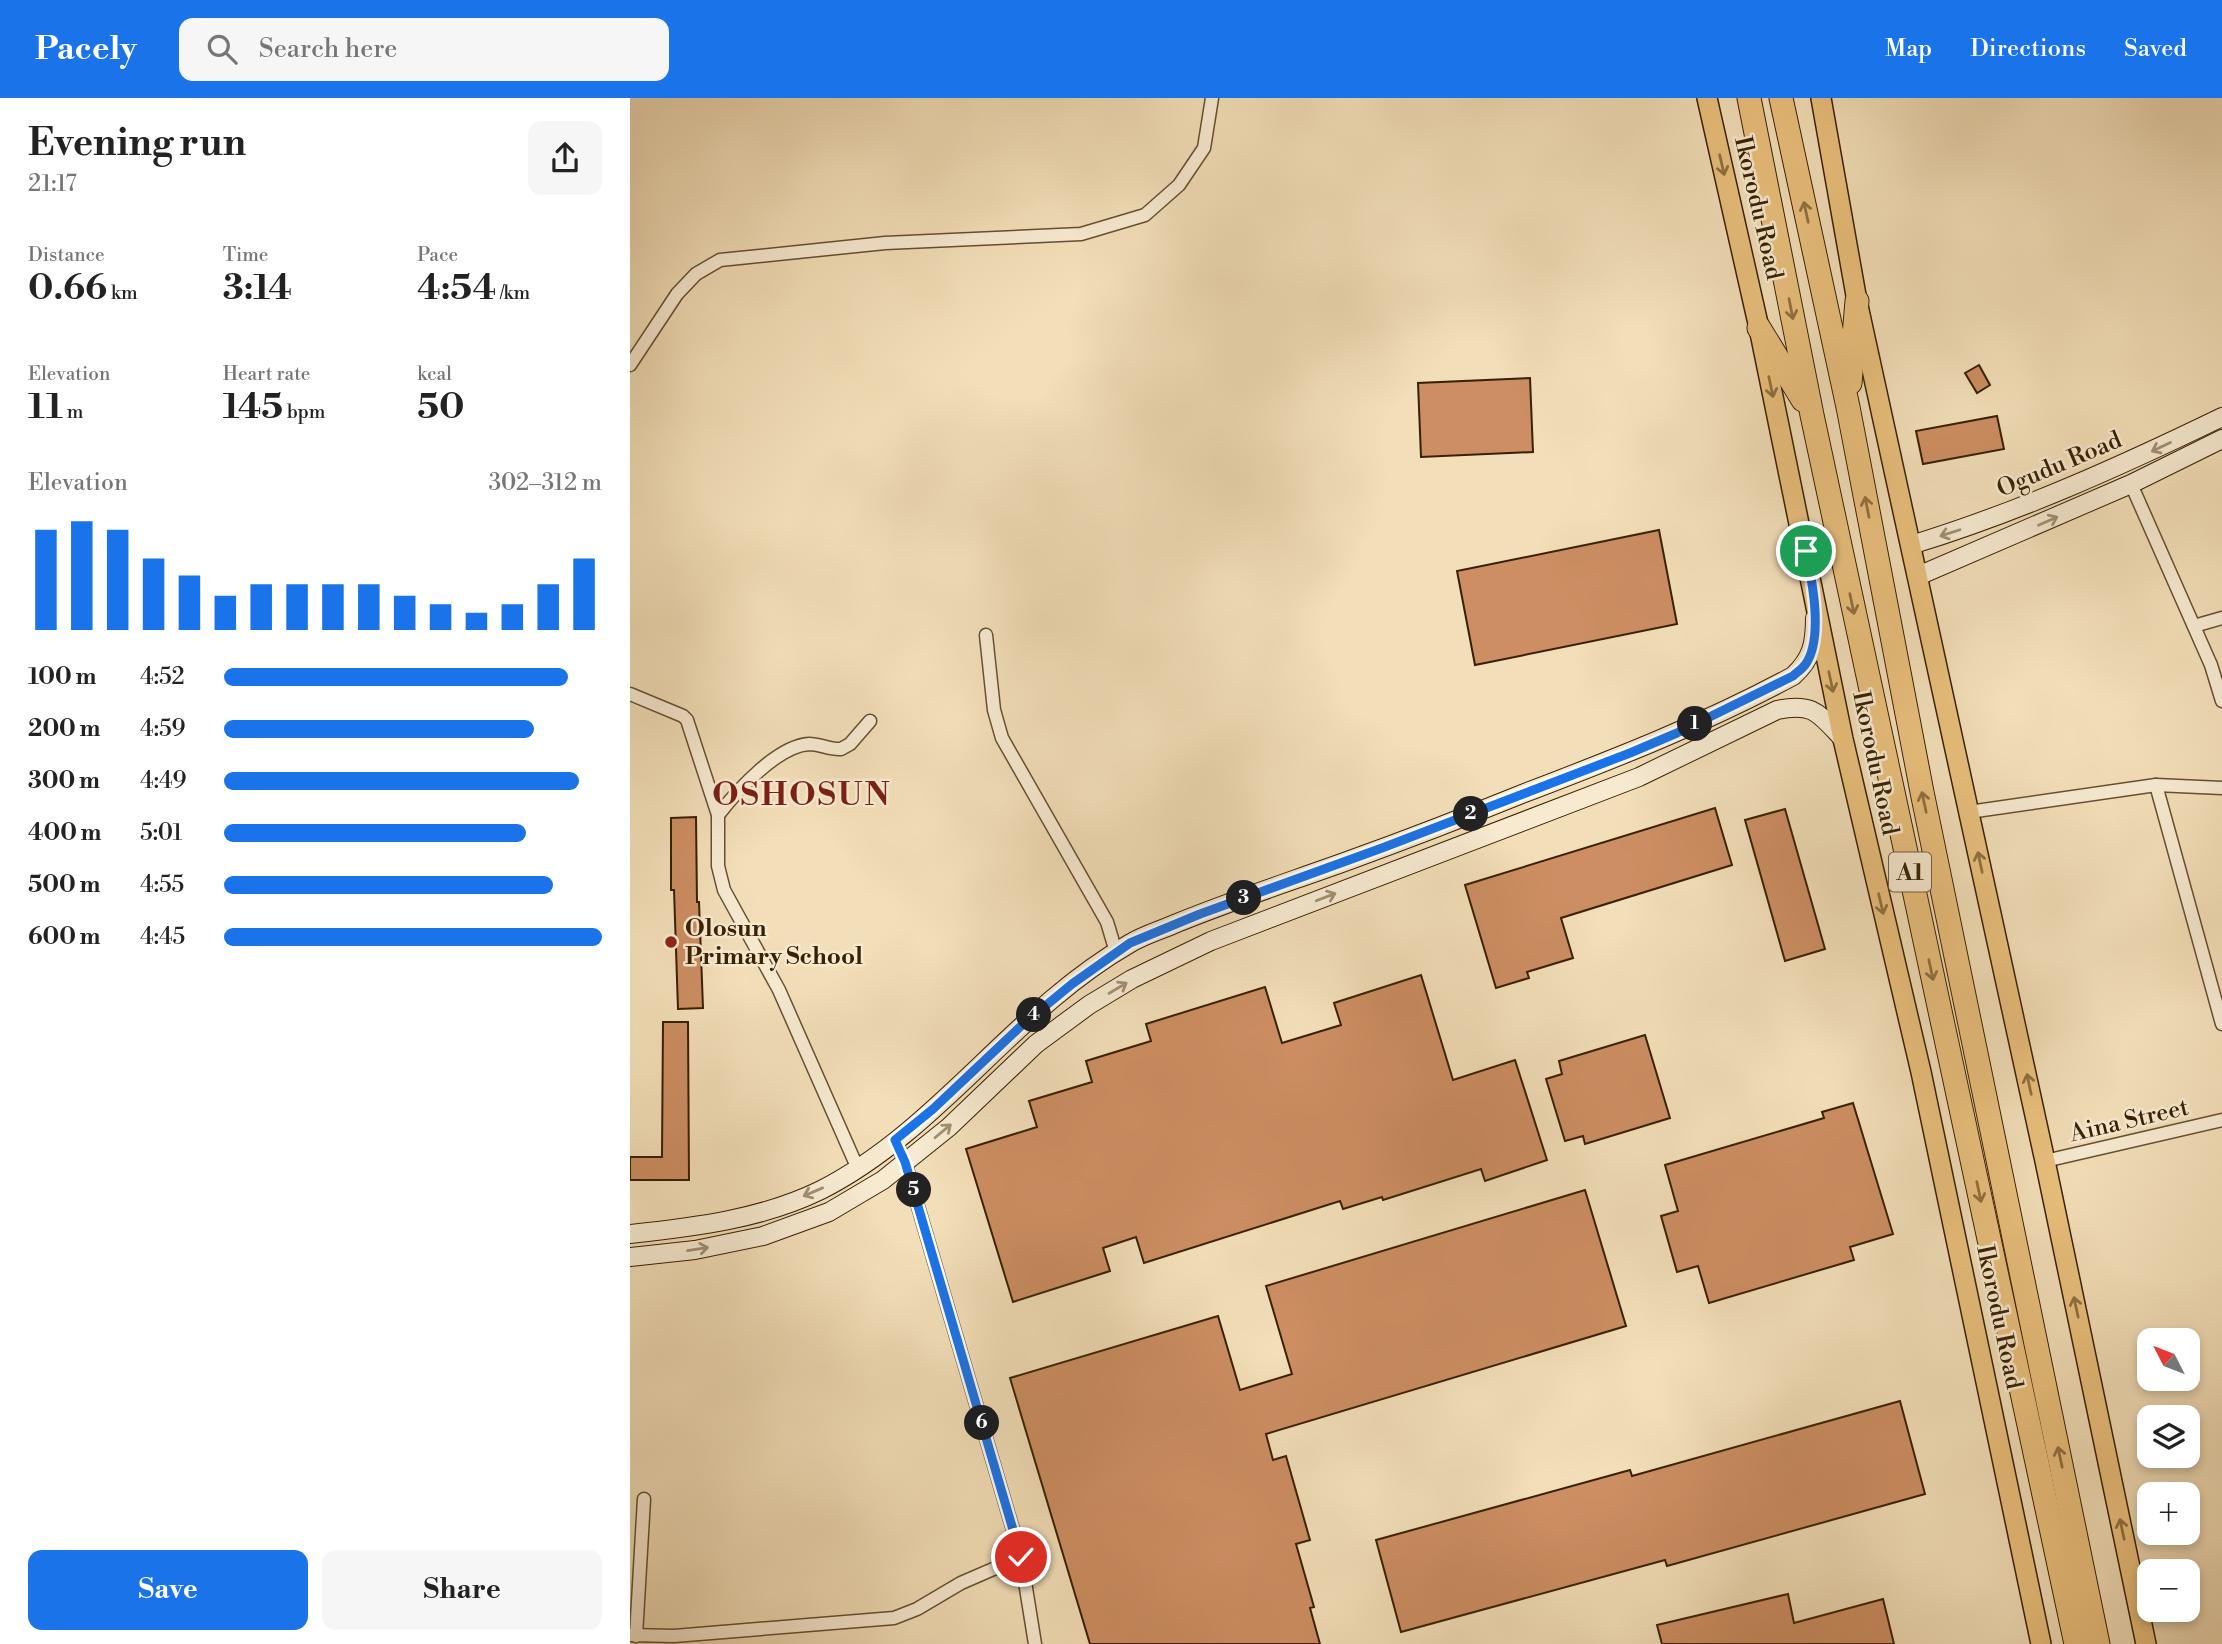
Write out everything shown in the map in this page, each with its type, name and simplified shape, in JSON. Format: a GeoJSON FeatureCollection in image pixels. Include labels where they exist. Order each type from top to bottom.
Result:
{"type":"FeatureCollection","features":[{"type":"Feature","properties":{"kind":"highway","name":"Ikorodu Road"},"geometry":{"type":"LineString","coordinates":[[1749,98],[1812,415],[2076,1644]]}},
{"type":"Feature","properties":{"kind":"highway","name":"Ikorodu Road"},"geometry":{"type":"LineString","coordinates":[[1781,98],[1848,407],[1925,806],[2098,1644]]}},
{"type":"Feature","properties":{"kind":"highway"},"geometry":{"type":"LineString","coordinates":[[1848,407],[1857,300]]}},
{"type":"Feature","properties":{"kind":"highway"},"geometry":{"type":"LineString","coordinates":[[1759,328],[1812,415]]}},
{"type":"Feature","properties":{"kind":"main road","name":"Ikorodu Road"},"geometry":{"type":"LineString","coordinates":[[1707,98],[1759,328],[1843,739],[1924,1086],[2041,1644]]}},
{"type":"Feature","properties":{"kind":"main road"},"geometry":{"type":"LineString","coordinates":[[1821,98],[1857,300],[2045,1161],[2146,1644]]}},
{"type":"Feature","properties":{"kind":"main road","name":"Ogudu Road"},"geometry":{"type":"LineString","coordinates":[[1911,545],[1959,531],[2106,472],[2222,417]]}},
{"type":"Feature","properties":{"kind":"main road","name":"Ogudu Road"},"geometry":{"type":"LineString","coordinates":[[1918,576],[2131,484],[2222,439]]}},
{"type":"Feature","properties":{"kind":"main road"},"geometry":{"type":"LineString","coordinates":[[630,1234],[692,1227],[757,1214],[818,1191],[858,1169],[933,1109],[1021,1026],[1072,984],[1130,943],[1200,914],[1630,753],[1793,676],[1805,665],[1812,650],[1815,623],[1813,583]]}},
{"type":"Feature","properties":{"kind":"main road"},"geometry":{"type":"LineString","coordinates":[[630,1257],[695,1250],[763,1236],[829,1212],[883,1180],[949,1127],[1036,1044],[1088,1005],[1132,979],[1211,941],[1639,777],[1777,710],[1797,706],[1810,708],[1819,713],[1843,739]]}},
{"type":"Feature","properties":{"kind":"street"},"geometry":{"type":"LineString","coordinates":[[630,365],[677,294],[696,274],[719,260],[885,243],[1081,234],[1145,215],[1179,185],[1204,148],[1212,98]]}},
{"type":"Feature","properties":{"kind":"street"},"geometry":{"type":"LineString","coordinates":[[2131,484],[2211,665],[2222,701]]}},
{"type":"Feature","properties":{"kind":"street"},"geometry":{"type":"LineString","coordinates":[[2193,626],[2222,618]]}},
{"type":"Feature","properties":{"kind":"street"},"geometry":{"type":"LineString","coordinates":[[986,635],[994,710],[1002,738],[1107,922],[1116,953]]}},
{"type":"Feature","properties":{"kind":"street"},"geometry":{"type":"LineString","coordinates":[[630,694],[687,720],[718,815],[718,866],[724,890],[779,990],[858,1169]]}},
{"type":"Feature","properties":{"kind":"street"},"geometry":{"type":"LineString","coordinates":[[718,815],[731,799],[784,753],[808,744],[841,749],[850,744],[870,721]]}},
{"type":"Feature","properties":{"kind":"street"},"geometry":{"type":"LineString","coordinates":[[2156,785],[2222,1024]]}},
{"type":"Feature","properties":{"kind":"street"},"geometry":{"type":"LineString","coordinates":[[1969,811],[2156,785],[2222,788]]}},
{"type":"Feature","properties":{"kind":"street","name":"Aina Street"},"geometry":{"type":"LineString","coordinates":[[2045,1161],[2222,1120]]}},
{"type":"Feature","properties":{"kind":"street"},"geometry":{"type":"LineString","coordinates":[[895,1140],[905,1162],[1021,1557],[1035,1644]]}},
{"type":"Feature","properties":{"kind":"street"},"geometry":{"type":"LineString","coordinates":[[644,1499],[633,1636],[674,1640],[894,1618],[916,1609],[961,1583],[1021,1557]]}},
{"type":"Feature","properties":{"kind":"building"},"geometry":{"type":"Polygon","coordinates":[[[1979,365],[1990,385],[1977,393],[1965,373],[1979,365]]]}},
{"type":"Feature","properties":{"kind":"building"},"geometry":{"type":"Polygon","coordinates":[[[1530,378],[1533,452],[1421,457],[1418,383],[1530,378]]]}},
{"type":"Feature","properties":{"kind":"building"},"geometry":{"type":"Polygon","coordinates":[[[1997,416],[2004,449],[1923,464],[1916,431],[1997,416]]]}},
{"type":"Feature","properties":{"kind":"building"},"geometry":{"type":"Polygon","coordinates":[[[1659,530],[1677,624],[1475,665],[1457,571],[1659,530]]]}},
{"type":"Feature","properties":{"kind":"building"},"geometry":{"type":"Polygon","coordinates":[[[1715,808],[1732,865],[1561,918],[1573,958],[1527,972],[1529,978],[1496,988],[1465,885],[1715,808]]]}},
{"type":"Feature","properties":{"kind":"building"},"geometry":{"type":"Polygon","coordinates":[[[1785,809],[1825,949],[1785,961],[1745,820],[1785,809]]]}},
{"type":"Feature","properties":{"kind":"building"},"geometry":{"type":"Polygon","coordinates":[[[696,817],[697,902],[703,1008],[678,1009],[674,890],[671,890],[671,818],[696,817]]]}},
{"type":"Feature","properties":{"kind":"building"},"geometry":{"type":"Polygon","coordinates":[[[1421,975],[1453,1080],[1515,1060],[1547,1160],[1485,1181],[1481,1169],[1383,1200],[1382,1197],[1343,1209],[1340,1201],[1144,1263],[1136,1237],[1103,1248],[1110,1271],[1013,1302],[966,1149],[1037,1127],[1029,1101],[1092,1082],[1086,1061],[1151,1041],[1146,1024],[1265,987],[1282,1043],[1341,1025],[1334,1003],[1421,975]]]}},
{"type":"Feature","properties":{"kind":"building"},"geometry":{"type":"Polygon","coordinates":[[[663,1022],[688,1022],[689,1180],[630,1180],[630,1157],[662,1157],[663,1022]]]}},
{"type":"Feature","properties":{"kind":"building"},"geometry":{"type":"Polygon","coordinates":[[[1645,1035],[1670,1118],[1585,1144],[1583,1136],[1565,1141],[1546,1079],[1562,1074],[1559,1061],[1645,1035]]]}},
{"type":"Feature","properties":{"kind":"building"},"geometry":{"type":"Polygon","coordinates":[[[1853,1103],[1893,1234],[1850,1247],[1854,1260],[1709,1303],[1698,1266],[1677,1272],[1661,1216],[1678,1211],[1665,1165],[1824,1118],[1822,1112],[1853,1103]]]}},
{"type":"Feature","properties":{"kind":"building"},"geometry":{"type":"Polygon","coordinates":[[[1585,1190],[1626,1326],[1266,1434],[1273,1460],[1286,1456],[1310,1540],[1296,1544],[1314,1607],[1310,1608],[1320,1644],[1090,1644],[1010,1378],[1218,1316],[1240,1390],[1292,1374],[1266,1286],[1585,1190]]]}},
{"type":"Feature","properties":{"kind":"building"},"geometry":{"type":"Polygon","coordinates":[[[1900,1401],[1925,1494],[1667,1566],[1665,1560],[1401,1632],[1376,1540],[1630,1470],[1632,1476],[1900,1401]]]}},
{"type":"Feature","properties":{"kind":"building"},"geometry":{"type":"Polygon","coordinates":[[[1788,1594],[1794,1623],[1883,1599],[1894,1644],[1662,1644],[1657,1625],[1788,1594]]]}},
{"type":"Feature","properties":{"kind":"place","name":"Olosun Primary School"},"geometry":{"type":"Point","coordinates":[671,942]}},
{"type":"Feature","properties":{"kind":"district","name":"OSHOSUN"},"geometry":{"type":"Point","coordinates":[802,794]}},
{"type":"Feature","properties":{"kind":"route"},"geometry":{"type":"LineString","coordinates":[[1021,1557],[905,1162],[895,1140],[933,1109],[1021,1026],[1072,984],[1130,943],[1200,914],[1630,753],[1793,676],[1805,665],[1812,650],[1815,623],[1813,583],[1806,551]]}}]}
